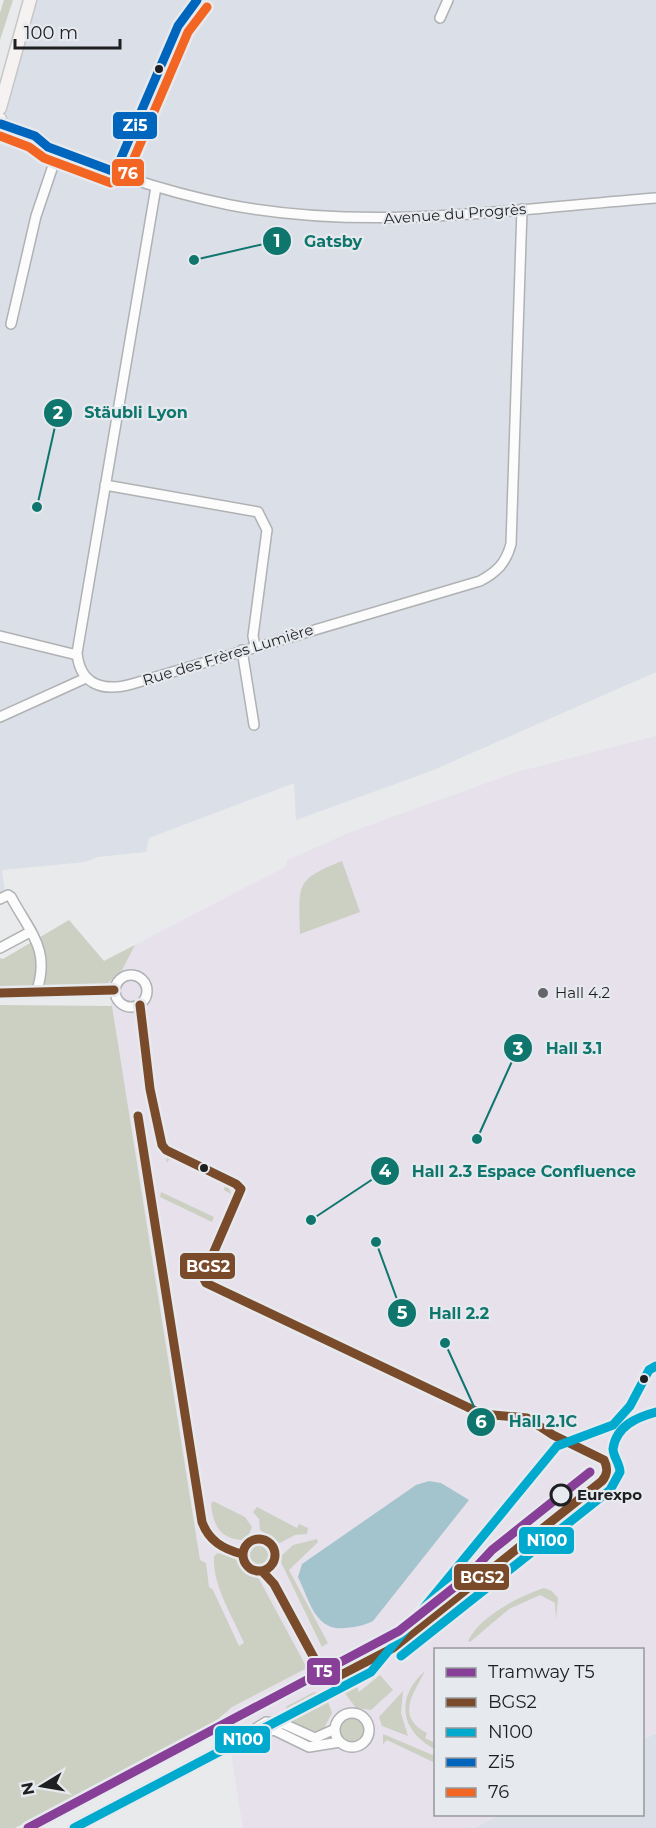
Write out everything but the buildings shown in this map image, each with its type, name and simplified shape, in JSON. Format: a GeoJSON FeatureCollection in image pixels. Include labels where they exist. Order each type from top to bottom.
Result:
{"type":"FeatureCollection","features":[{"type":"Feature","properties":{"kind":"main road"},"geometry":{"type":"LineString","coordinates":[[0,108],[12,58],[30,0]]}},
{"type":"Feature","properties":{"kind":"main road"},"geometry":{"type":"LineString","coordinates":[[0,84],[12,58]]}},
{"type":"Feature","properties":{"kind":"street"},"geometry":{"type":"LineString","coordinates":[[114,172],[178,26],[197,0]]}},
{"type":"Feature","properties":{"kind":"street"},"geometry":{"type":"LineString","coordinates":[[440,18],[448,0]]}},
{"type":"Feature","properties":{"kind":"street","name":"Avenue du Progrès"},"geometry":{"type":"LineString","coordinates":[[0,127],[35,136],[48,147],[156,187],[249,208],[327,218],[417,218],[656,198]]}},
{"type":"Feature","properties":{"kind":"street"},"geometry":{"type":"LineString","coordinates":[[11,324],[36,216],[58,151]]}},
{"type":"Feature","properties":{"kind":"street"},"geometry":{"type":"LineString","coordinates":[[0,717],[86,678],[81,674],[77,655],[156,187]]}},
{"type":"Feature","properties":{"kind":"street","name":"Rue des Frères Lumière"},"geometry":{"type":"LineString","coordinates":[[86,678],[104,686],[124,686],[480,581],[493,574],[508,556],[511,543],[522,209]]}},
{"type":"Feature","properties":{"kind":"street"},"geometry":{"type":"LineString","coordinates":[[105,485],[258,512],[267,530],[253,636],[255,646]]}},
{"type":"Feature","properties":{"kind":"street"},"geometry":{"type":"LineString","coordinates":[[0,636],[77,655]]}},
{"type":"Feature","properties":{"kind":"street"},"geometry":{"type":"LineString","coordinates":[[242,650],[254,725]]}},
{"type":"Feature","properties":{"kind":"street"},"geometry":{"type":"LineString","coordinates":[[0,898],[8,895],[11,897],[44,963],[36,993]]}},
{"type":"Feature","properties":{"kind":"street"},"geometry":{"type":"LineString","coordinates":[[0,948],[30,932]]}},
{"type":"Feature","properties":{"kind":"street"},"geometry":{"type":"LineString","coordinates":[[0,993],[114,990]]}},
{"type":"Feature","properties":{"kind":"street"},"geometry":{"type":"LineString","coordinates":[[73,1828],[239,1739],[266,1722],[284,1724],[315,1738],[335,1729],[340,1719],[350,1713],[361,1715],[369,1727],[369,1736],[359,1746],[348,1747],[340,1742],[335,1729]]}},
{"type":"Feature","properties":{"kind":"street"},"geometry":{"type":"LineString","coordinates":[[239,1739],[274,1730],[309,1747],[340,1742]]}},
{"type":"Feature","properties":{"kind":"shaded area"},"geometry":{"type":"Polygon","coordinates":[[[4,0],[13,0],[0,40],[0,13],[4,0]]]}},
{"type":"Feature","properties":{"kind":"shaded area"},"geometry":{"type":"Polygon","coordinates":[[[37,0],[656,0],[656,672],[431,771],[296,820],[294,783],[149,838],[146,852],[97,857],[85,862],[2,870],[5,892],[0,894],[0,134],[37,0]]]}},
{"type":"Feature","properties":{"kind":"shaded area","name":"Eurexpo"},"geometry":{"type":"Polygon","coordinates":[[[656,736],[656,1732],[644,1739],[644,1648],[434,1648],[434,1816],[497,1816],[473,1828],[243,1828],[104,961],[287,866],[287,860],[351,832],[517,772],[656,736]]]}},
{"type":"Feature","properties":{"kind":"shaded area"},"geometry":{"type":"Polygon","coordinates":[[[342,861],[360,912],[300,934],[299,905],[303,886],[315,874],[342,861]]]}},
{"type":"Feature","properties":{"kind":"shaded area"},"geometry":{"type":"Polygon","coordinates":[[[69,920],[104,961],[135,945],[122,970],[105,986],[0,987],[0,958],[3,959],[69,920]]]}},
{"type":"Feature","properties":{"kind":"shaded area"},"geometry":{"type":"Polygon","coordinates":[[[0,1005],[112,1006],[200,1560],[206,1563],[209,1587],[213,1590],[239,1646],[244,1643],[216,1578],[214,1556],[218,1553],[235,1558],[243,1570],[259,1579],[307,1668],[232,1707],[216,1721],[15,1828],[0,1828],[0,1005]]]}},
{"type":"Feature","properties":{"kind":"shaded area"},"geometry":{"type":"Polygon","coordinates":[[[167,1156],[228,1185],[231,1194],[224,1190],[225,1185],[170,1159],[166,1163],[167,1156]]]}},
{"type":"Feature","properties":{"kind":"shaded area"},"geometry":{"type":"Polygon","coordinates":[[[161,1192],[214,1217],[212,1222],[160,1197],[161,1192]]]}},
{"type":"Feature","properties":{"kind":"shaded area"},"geometry":{"type":"Polygon","coordinates":[[[213,1501],[245,1517],[252,1527],[248,1536],[241,1540],[233,1539],[218,1529],[213,1518],[211,1504],[213,1501]]]}},
{"type":"Feature","properties":{"kind":"shaded area"},"geometry":{"type":"Polygon","coordinates":[[[257,1507],[297,1528],[299,1524],[308,1528],[307,1534],[295,1535],[280,1543],[277,1542],[260,1530],[259,1519],[253,1512],[257,1507]]]}},
{"type":"Feature","properties":{"kind":"shaded area"},"geometry":{"type":"Polygon","coordinates":[[[317,1539],[318,1542],[289,1570],[328,1643],[322,1647],[279,1558],[293,1545],[317,1539]]]}},
{"type":"Feature","properties":{"kind":"shaded area"},"geometry":{"type":"Polygon","coordinates":[[[259,1543],[268,1546],[271,1555],[268,1564],[259,1567],[250,1564],[247,1555],[250,1546],[259,1543]]]}},
{"type":"Feature","properties":{"kind":"shaded area"},"geometry":{"type":"Polygon","coordinates":[[[544,1588],[552,1591],[558,1598],[556,1620],[555,1603],[540,1595],[509,1609],[470,1642],[468,1641],[481,1624],[501,1608],[544,1588]]]}},
{"type":"Feature","properties":{"kind":"shaded area"},"geometry":{"type":"Polygon","coordinates":[[[425,1671],[410,1704],[411,1719],[427,1733],[425,1738],[434,1742],[434,1748],[414,1733],[406,1713],[406,1702],[415,1681],[425,1671]]]}},
{"type":"Feature","properties":{"kind":"shaded area"},"geometry":{"type":"Polygon","coordinates":[[[380,1675],[393,1690],[371,1710],[356,1708],[338,1684],[354,1678],[359,1692],[380,1675]]]}},
{"type":"Feature","properties":{"kind":"shaded area"},"geometry":{"type":"Polygon","coordinates":[[[403,1691],[401,1713],[408,1736],[382,1726],[379,1717],[403,1691]]]}},
{"type":"Feature","properties":{"kind":"shaded area"},"geometry":{"type":"Polygon","coordinates":[[[314,1692],[324,1697],[332,1713],[324,1728],[317,1732],[289,1721],[284,1712],[287,1706],[314,1692]]]}},
{"type":"Feature","properties":{"kind":"shaded area"},"geometry":{"type":"Polygon","coordinates":[[[352,1717],[361,1721],[365,1730],[361,1739],[352,1743],[343,1739],[339,1730],[343,1721],[352,1717]]]}},
{"type":"Feature","properties":{"kind":"shaded area"},"geometry":{"type":"Polygon","coordinates":[[[656,1733],[656,1828],[474,1828],[497,1816],[644,1816],[644,1739],[656,1733]]]}},
{"type":"Feature","properties":{"kind":"shaded area"},"geometry":{"type":"Polygon","coordinates":[[[383,1734],[434,1756],[434,1763],[387,1740],[383,1744],[383,1734]]]}},
{"type":"Feature","properties":{"kind":"water"},"geometry":{"type":"Polygon","coordinates":[[[429,1481],[441,1483],[469,1500],[373,1621],[345,1628],[327,1625],[314,1612],[298,1577],[302,1564],[416,1485],[429,1481]]]}},
{"type":"Feature","properties":{"kind":"tram line","name":"T5"},"geometry":{"type":"LineString","coordinates":[[28,1828],[399,1631],[466,1578],[492,1550],[590,1472]]}},
{"type":"Feature","properties":{"kind":"transit line","name":"Zi5"},"geometry":{"type":"LineString","coordinates":[[115,172],[178,26],[197,0]]}},
{"type":"Feature","properties":{"kind":"transit line","name":"76"},"geometry":{"type":"LineString","coordinates":[[126,177],[188,32],[207,7]]}},
{"type":"Feature","properties":{"kind":"transit line","name":"Zi5"},"geometry":{"type":"LineString","coordinates":[[1,124],[35,136],[48,147],[115,172]]}},
{"type":"Feature","properties":{"kind":"transit line","name":"76"},"geometry":{"type":"LineString","coordinates":[[0,136],[29,147],[44,158],[111,183]]}},
{"type":"Feature","properties":{"kind":"transit line","name":"BGS2"},"geometry":{"type":"LineString","coordinates":[[0,993],[114,990]]}},
{"type":"Feature","properties":{"kind":"transit line","name":"BGS2"},"geometry":{"type":"LineString","coordinates":[[140,1005],[150,1089],[162,1145],[166,1150],[236,1184],[241,1189],[203,1277],[206,1283],[482,1414],[527,1418],[553,1435],[604,1460],[606,1466],[607,1471],[602,1481],[393,1648],[327,1682],[274,1584],[262,1571]]}},
{"type":"Feature","properties":{"kind":"transit line","name":"BGS2"},"geometry":{"type":"LineString","coordinates":[[138,1116],[202,1522],[213,1539],[229,1550],[242,1554]]}},
{"type":"Feature","properties":{"kind":"transit line","name":"N100"},"geometry":{"type":"LineString","coordinates":[[74,1828],[371,1672],[557,1446],[613,1425],[630,1406],[649,1370],[656,1366]]}},
{"type":"Feature","properties":{"kind":"transit line","name":"N100"},"geometry":{"type":"LineString","coordinates":[[401,1656],[610,1490],[620,1472],[613,1449],[618,1434],[635,1420],[656,1412]]}},
{"type":"Feature","properties":{"kind":"transit line","name":"BGS2"},"geometry":{"type":"LineString","coordinates":[[259,1539],[271,1543],[275,1555],[271,1567],[259,1571],[247,1567],[243,1555],[247,1543],[259,1539]]}},
{"type":"Feature","properties":{"kind":"place","name":"Gatsby"},"geometry":{"type":"Point","coordinates":[194,260]}},
{"type":"Feature","properties":{"kind":"place","name":"Stäubli Lyon"},"geometry":{"type":"Point","coordinates":[37,507]}},
{"type":"Feature","properties":{"kind":"place","name":"Hall 4.2"},"geometry":{"type":"Point","coordinates":[543,993]}},
{"type":"Feature","properties":{"kind":"place","name":"Hall 3.1"},"geometry":{"type":"Point","coordinates":[477,1139]}},
{"type":"Feature","properties":{"kind":"place","name":"Hall 2.3 Espace Confluence"},"geometry":{"type":"Point","coordinates":[311,1220]}},
{"type":"Feature","properties":{"kind":"place","name":"Hall 2.2"},"geometry":{"type":"Point","coordinates":[376,1242]}},
{"type":"Feature","properties":{"kind":"place","name":"Hall 2.1C"},"geometry":{"type":"Point","coordinates":[445,1343]}},
{"type":"Feature","properties":{"kind":"place","name":"Eurexpo"},"geometry":{"type":"Point","coordinates":[561,1495]}}]}
